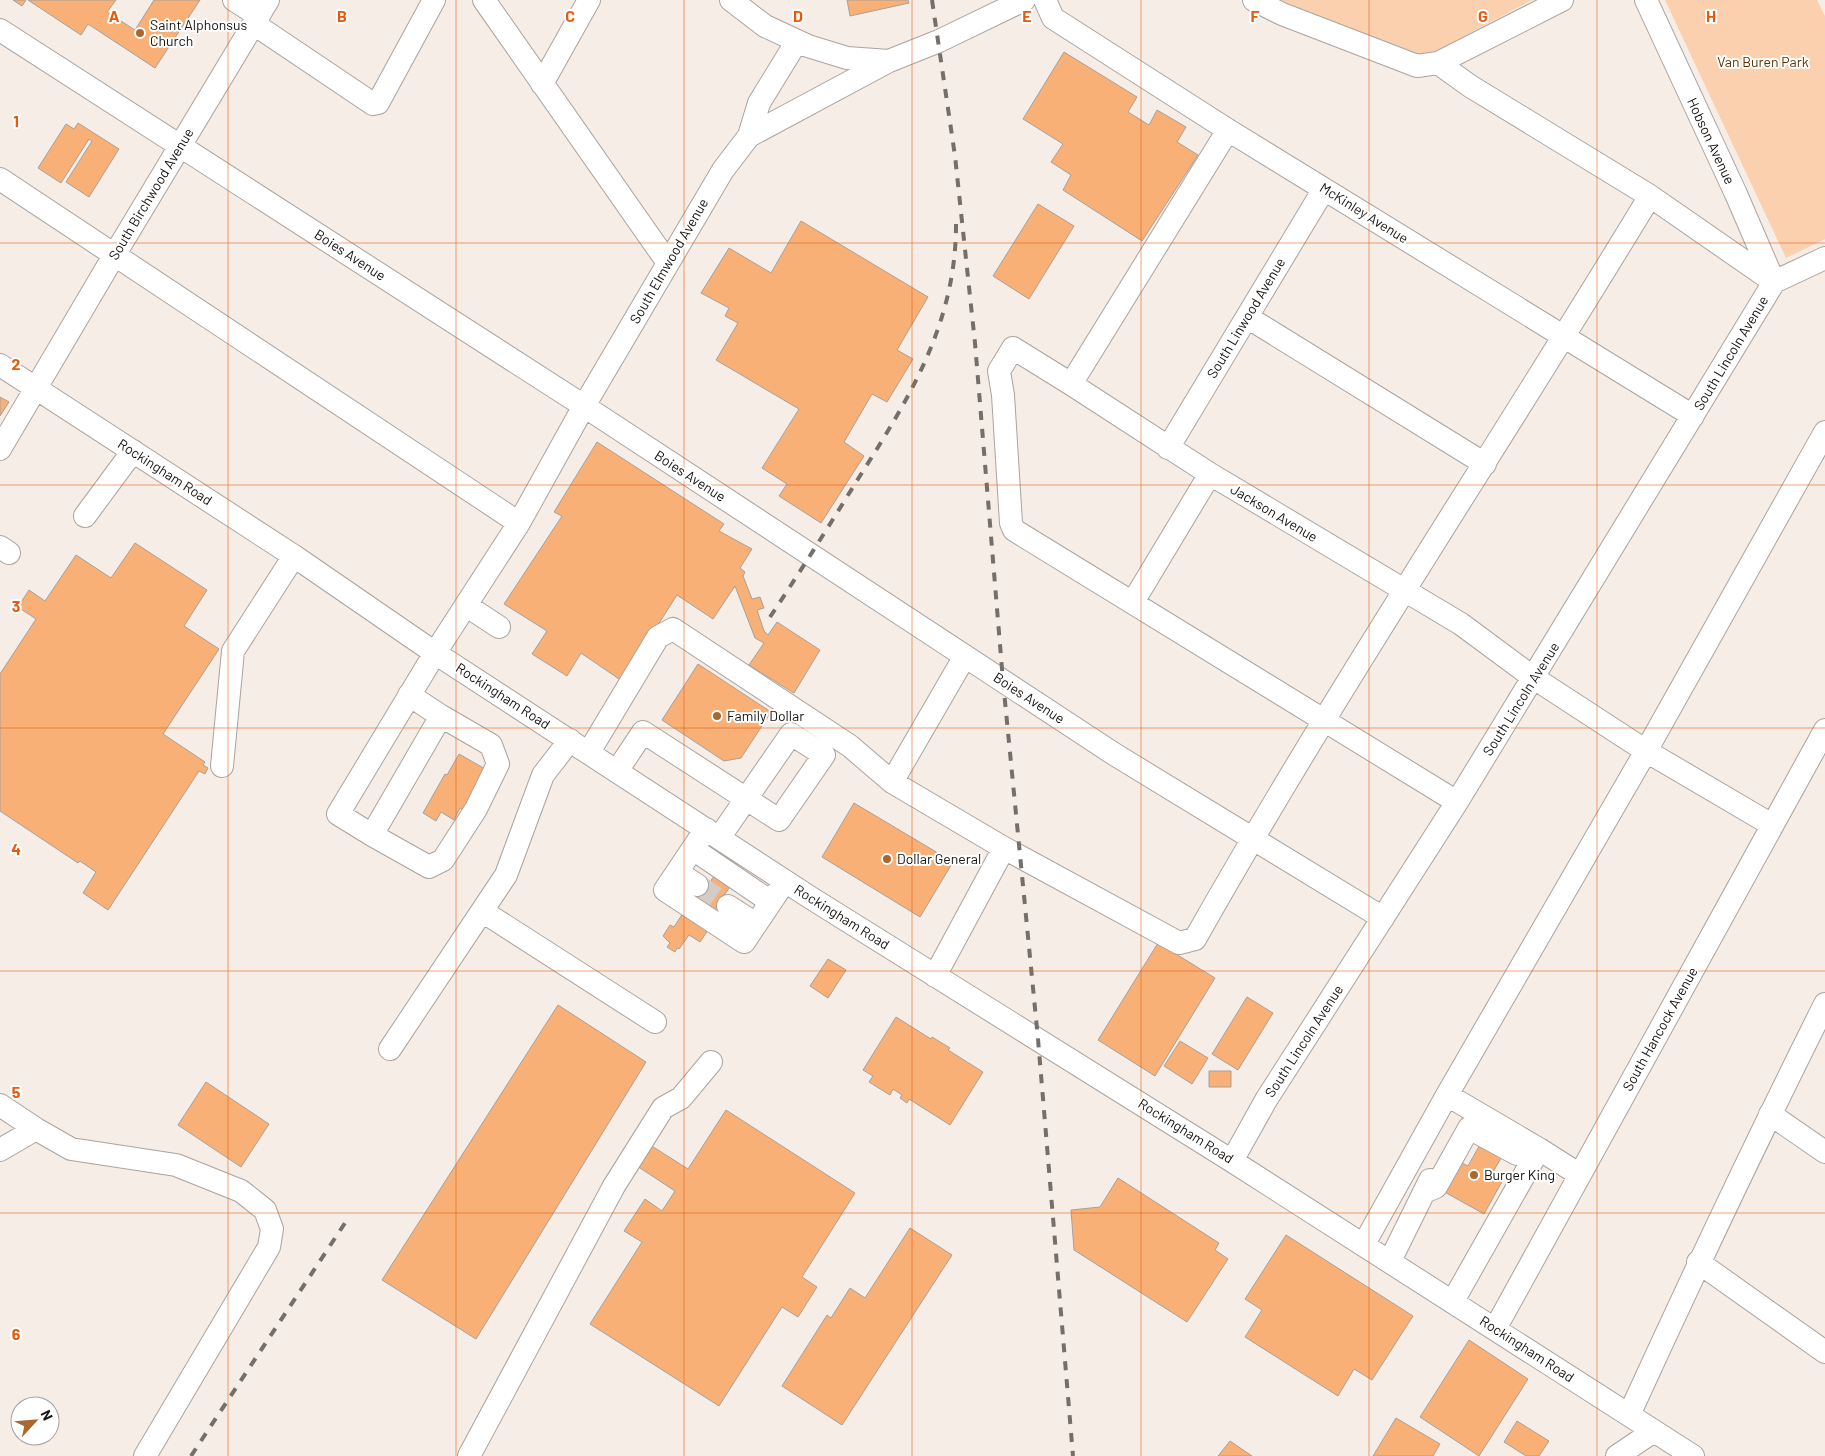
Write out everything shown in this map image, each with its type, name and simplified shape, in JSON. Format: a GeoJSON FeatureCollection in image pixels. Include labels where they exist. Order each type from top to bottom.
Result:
{"type":"FeatureCollection","features":[{"type":"Feature","properties":{"kind":"street"},"geometry":{"type":"LineString","coordinates":[[234,0],[260,13],[373,104],[378,103],[434,0]]}},
{"type":"Feature","properties":{"kind":"street"},"geometry":{"type":"LineString","coordinates":[[484,0],[668,263]]}},
{"type":"Feature","properties":{"kind":"street"},"geometry":{"type":"LineString","coordinates":[[542,84],[589,0]]}},
{"type":"Feature","properties":{"kind":"street"},"geometry":{"type":"LineString","coordinates":[[731,0],[753,9],[765,26],[808,46],[847,58],[889,61]]}},
{"type":"Feature","properties":{"kind":"street","name":"South Elmwood Avenue"},"geometry":{"type":"LineString","coordinates":[[372,835],[338,814],[409,694],[519,523],[584,406],[722,170],[749,136],[889,61],[939,41],[1024,0]]}},
{"type":"Feature","properties":{"kind":"street","name":"McKinley Avenue"},"geometry":{"type":"LineString","coordinates":[[1045,0],[1053,18],[1228,130],[1693,416]]}},
{"type":"Feature","properties":{"kind":"street"},"geometry":{"type":"LineString","coordinates":[[1254,0],[1282,14],[1417,66],[1438,63],[1562,0]]}},
{"type":"Feature","properties":{"kind":"street","name":"Hobson Avenue"},"geometry":{"type":"LineString","coordinates":[[1646,0],[1736,194],[1774,282]]}},
{"type":"Feature","properties":{"kind":"street","name":"South Birchwood Avenue"},"geometry":{"type":"LineString","coordinates":[[0,450],[114,254],[260,13]]}},
{"type":"Feature","properties":{"kind":"street","name":"Boies Avenue"},"geometry":{"type":"LineString","coordinates":[[0,30],[584,406],[1114,754],[1383,918]]}},
{"type":"Feature","properties":{"kind":"street"},"geometry":{"type":"LineString","coordinates":[[749,136],[759,103],[798,41]]}},
{"type":"Feature","properties":{"kind":"street"},"geometry":{"type":"LineString","coordinates":[[1438,63],[1470,86],[1650,196],[1774,282]]}},
{"type":"Feature","properties":{"kind":"street"},"geometry":{"type":"LineString","coordinates":[[1071,384],[1228,130]]}},
{"type":"Feature","properties":{"kind":"street"},"geometry":{"type":"LineString","coordinates":[[0,179],[519,523]]}},
{"type":"Feature","properties":{"kind":"street","name":"South Linwood Avenue"},"geometry":{"type":"LineString","coordinates":[[1168,448],[1324,189]]}},
{"type":"Feature","properties":{"kind":"street"},"geometry":{"type":"LineString","coordinates":[[589,752],[658,637],[673,629],[850,746],[892,782],[1004,848],[1179,942],[1195,939],[1252,838],[1324,720],[1650,196]]}},
{"type":"Feature","properties":{"kind":"street","name":"South Lincoln Avenue"},"geometry":{"type":"LineString","coordinates":[[1232,1160],[1266,1100],[1534,678],[1774,282],[1825,258]]}},
{"type":"Feature","properties":{"kind":"street"},"geometry":{"type":"LineString","coordinates":[[1247,317],[1485,464]]}},
{"type":"Feature","properties":{"kind":"street","name":"Jackson Avenue"},"geometry":{"type":"LineString","coordinates":[[1132,602],[1014,530],[1011,523],[1003,395],[999,371],[1013,348],[1210,474],[1461,624],[1534,678],[1646,751],[1772,825]]}},
{"type":"Feature","properties":{"kind":"street","name":"Rockingham Road"},"geometry":{"type":"LineString","coordinates":[[0,365],[294,556],[435,653],[785,881],[1232,1160],[1692,1456]]}},
{"type":"Feature","properties":{"kind":"street"},"geometry":{"type":"LineString","coordinates":[[1364,1244],[1447,1095],[1646,751],[1825,432]]}},
{"type":"Feature","properties":{"kind":"street"},"geometry":{"type":"LineString","coordinates":[[85,516],[133,451]]}},
{"type":"Feature","properties":{"kind":"street"},"geometry":{"type":"LineString","coordinates":[[1210,474],[1132,602],[1457,802]]}},
{"type":"Feature","properties":{"kind":"street"},"geometry":{"type":"LineString","coordinates":[[222,766],[233,651],[294,556]]}},
{"type":"Feature","properties":{"kind":"street"},"geometry":{"type":"LineString","coordinates":[[466,606],[499,627]]}},
{"type":"Feature","properties":{"kind":"street"},"geometry":{"type":"LineString","coordinates":[[892,782],[964,656]]}},
{"type":"Feature","properties":{"kind":"street"},"geometry":{"type":"LineString","coordinates":[[409,694],[441,716],[491,745],[498,764],[476,809],[443,860],[429,866],[372,835],[441,716]]}},
{"type":"Feature","properties":{"kind":"street","name":"South Hancock Avenue"},"geometry":{"type":"LineString","coordinates":[[1495,1329],[1825,730]]}},
{"type":"Feature","properties":{"kind":"street"},"geometry":{"type":"LineString","coordinates":[[617,771],[643,732],[747,799],[713,833],[693,849],[665,890],[744,942],[785,881]]}},
{"type":"Feature","properties":{"kind":"street"},"geometry":{"type":"LineString","coordinates":[[390,1049],[506,875],[542,775],[570,740]]}},
{"type":"Feature","properties":{"kind":"street"},"geometry":{"type":"LineString","coordinates":[[935,976],[1004,848]]}},
{"type":"Feature","properties":{"kind":"street"},"geometry":{"type":"LineString","coordinates":[[693,849],[771,902]]}},
{"type":"Feature","properties":{"kind":"street"},"geometry":{"type":"LineString","coordinates":[[677,872],[697,885]]}},
{"type":"Feature","properties":{"kind":"street"},"geometry":{"type":"LineString","coordinates":[[728,906],[756,924]]}},
{"type":"Feature","properties":{"kind":"street"},"geometry":{"type":"LineString","coordinates":[[482,911],[655,1022]]}},
{"type":"Feature","properties":{"kind":"street"},"geometry":{"type":"LineString","coordinates":[[1629,1415],[1698,1262],[1825,1004]]}},
{"type":"Feature","properties":{"kind":"street"},"geometry":{"type":"LineString","coordinates":[[469,1456],[614,1186],[663,1108],[681,1098],[711,1062]]}},
{"type":"Feature","properties":{"kind":"street"},"geometry":{"type":"LineString","coordinates":[[1447,1095],[1580,1175]]}},
{"type":"Feature","properties":{"kind":"street"},"geometry":{"type":"LineString","coordinates":[[0,1105],[36,1130],[72,1149],[176,1164],[241,1191],[265,1210],[272,1229],[270,1247],[145,1456]]}},
{"type":"Feature","properties":{"kind":"street"},"geometry":{"type":"LineString","coordinates":[[1390,1261],[1424,1192],[1469,1109]]}},
{"type":"Feature","properties":{"kind":"street"},"geometry":{"type":"LineString","coordinates":[[1770,1114],[1824,1149]]}},
{"type":"Feature","properties":{"kind":"street"},"geometry":{"type":"LineString","coordinates":[[1424,1192],[1436,1188],[1469,1128],[1522,1157],[1510,1178],[1514,1193]]}},
{"type":"Feature","properties":{"kind":"street"},"geometry":{"type":"LineString","coordinates":[[0,1150],[36,1130]]}},
{"type":"Feature","properties":{"kind":"street"},"geometry":{"type":"LineString","coordinates":[[1453,1301],[1539,1149]]}},
{"type":"Feature","properties":{"kind":"street"},"geometry":{"type":"LineString","coordinates":[[1698,1262],[1825,1352]]}},
{"type":"Feature","properties":{"kind":"street"},"geometry":{"type":"LineString","coordinates":[[1617,1456],[1654,1431]]}},
{"type":"Feature","properties":{"kind":"green space"},"geometry":{"type":"Polygon","coordinates":[[[1279,0],[1532,0],[1420,59],[1279,0]]]}},
{"type":"Feature","properties":{"kind":"green space","name":"Van Buren Park"},"geometry":{"type":"Polygon","coordinates":[[[1665,0],[1817,0],[1825,16],[1825,239],[1786,258],[1665,0]]]}},
{"type":"Feature","properties":{"kind":"building"},"geometry":{"type":"Polygon","coordinates":[[[13,0],[26,0],[22,6],[13,0]]]}},
{"type":"Feature","properties":{"kind":"building","name":"Saint Alphonsus Church"},"geometry":{"type":"Polygon","coordinates":[[[28,0],[116,0],[107,12],[135,30],[154,0],[200,0],[155,68],[88,24],[81,35],[28,0]]]}},
{"type":"Feature","properties":{"kind":"building"},"geometry":{"type":"Polygon","coordinates":[[[847,0],[908,0],[909,3],[850,16],[847,0]]]}},
{"type":"Feature","properties":{"kind":"building"},"geometry":{"type":"Polygon","coordinates":[[[1064,52],[1137,97],[1128,112],[1149,125],[1157,110],[1186,127],[1177,142],[1198,155],[1142,241],[1063,190],[1071,175],[1051,162],[1063,144],[1023,119],[1064,52]]]}},
{"type":"Feature","properties":{"kind":"building"},"geometry":{"type":"Polygon","coordinates":[[[78,123],[119,149],[89,197],[66,182],[92,141],[89,139],[61,183],[38,168],[66,124],[74,129],[78,123]]]}},
{"type":"Feature","properties":{"kind":"building"},"geometry":{"type":"Polygon","coordinates":[[[1038,204],[1074,226],[1029,299],[993,276],[1038,204]]]}},
{"type":"Feature","properties":{"kind":"building"},"geometry":{"type":"Polygon","coordinates":[[[801,221],[928,297],[897,350],[913,359],[887,402],[872,394],[844,442],[864,456],[821,523],[779,496],[787,484],[762,468],[799,409],[716,360],[738,323],[725,316],[729,308],[701,293],[729,248],[771,273],[801,221]]]}},
{"type":"Feature","properties":{"kind":"building"},"geometry":{"type":"Polygon","coordinates":[[[0,397],[9,402],[0,416],[0,397]]]}},
{"type":"Feature","properties":{"kind":"building"},"geometry":{"type":"Polygon","coordinates":[[[597,442],[724,524],[719,531],[752,549],[740,568],[745,572],[743,576],[752,599],[760,597],[764,608],[757,610],[764,631],[768,635],[777,622],[820,650],[794,693],[749,665],[764,643],[755,638],[735,586],[713,619],[677,595],[622,681],[581,653],[567,676],[532,654],[547,631],[504,604],[562,516],[554,512],[597,442]]]}},
{"type":"Feature","properties":{"kind":"building"},"geometry":{"type":"Polygon","coordinates":[[[135,543],[207,590],[184,626],[219,649],[163,734],[205,762],[203,765],[208,768],[205,774],[199,771],[108,910],[83,893],[96,872],[80,861],[78,863],[0,811],[0,674],[36,619],[18,607],[29,590],[45,601],[76,555],[111,578],[135,543]]]}},
{"type":"Feature","properties":{"kind":"building","name":"Family Dollar"},"geometry":{"type":"Polygon","coordinates":[[[698,664],[771,712],[741,758],[724,761],[662,720],[698,664]]]}},
{"type":"Feature","properties":{"kind":"building"},"geometry":{"type":"Polygon","coordinates":[[[459,754],[487,770],[464,810],[460,808],[454,820],[441,812],[436,821],[423,813],[445,774],[447,775],[459,754]]]}},
{"type":"Feature","properties":{"kind":"building","name":"Dollar General"},"geometry":{"type":"Polygon","coordinates":[[[854,803],[953,862],[920,917],[822,857],[854,803]]]}},
{"type":"Feature","properties":{"kind":"building"},"geometry":{"type":"Polygon","coordinates":[[[716,873],[732,884],[722,898],[718,919],[688,898],[706,888],[716,873]]]}},
{"type":"Feature","properties":{"kind":"building"},"geometry":{"type":"Polygon","coordinates":[[[685,910],[710,927],[700,942],[689,935],[675,952],[667,947],[670,943],[663,936],[670,925],[674,927],[685,910]]]}},
{"type":"Feature","properties":{"kind":"building"},"geometry":{"type":"Polygon","coordinates":[[[1158,943],[1215,978],[1155,1076],[1098,1040],[1158,943]]]}},
{"type":"Feature","properties":{"kind":"building"},"geometry":{"type":"Polygon","coordinates":[[[828,959],[846,970],[828,998],[810,986],[828,959]]]}},
{"type":"Feature","properties":{"kind":"building"},"geometry":{"type":"Polygon","coordinates":[[[1247,997],[1273,1013],[1238,1070],[1212,1054],[1247,997]]]}},
{"type":"Feature","properties":{"kind":"building"},"geometry":{"type":"Polygon","coordinates":[[[558,1005],[646,1062],[476,1339],[382,1280],[558,1005]]]}},
{"type":"Feature","properties":{"kind":"building"},"geometry":{"type":"Polygon","coordinates":[[[896,1017],[931,1039],[932,1037],[950,1048],[948,1050],[983,1072],[950,1125],[909,1099],[907,1103],[900,1098],[902,1095],[893,1089],[890,1095],[869,1082],[873,1076],[863,1070],[896,1017]]]}},
{"type":"Feature","properties":{"kind":"building"},"geometry":{"type":"Polygon","coordinates":[[[1180,1041],[1208,1058],[1192,1084],[1164,1066],[1180,1041]]]}},
{"type":"Feature","properties":{"kind":"building"},"geometry":{"type":"Polygon","coordinates":[[[1209,1071],[1231,1071],[1231,1087],[1209,1087],[1209,1071]]]}},
{"type":"Feature","properties":{"kind":"building"},"geometry":{"type":"Polygon","coordinates":[[[206,1082],[269,1124],[241,1167],[178,1125],[206,1082]]]}},
{"type":"Feature","properties":{"kind":"building"},"geometry":{"type":"Polygon","coordinates":[[[726,1110],[855,1193],[802,1277],[817,1287],[798,1317],[782,1307],[719,1406],[590,1324],[642,1242],[624,1231],[645,1199],[662,1211],[675,1191],[634,1164],[647,1143],[688,1169],[726,1110]]]}},
{"type":"Feature","properties":{"kind":"building","name":"Burger King"},"geometry":{"type":"Polygon","coordinates":[[[1482,1141],[1504,1153],[1493,1172],[1504,1178],[1484,1214],[1441,1190],[1458,1161],[1468,1166],[1482,1141]]]}},
{"type":"Feature","properties":{"kind":"building"},"geometry":{"type":"Polygon","coordinates":[[[1118,1178],[1219,1243],[1215,1250],[1228,1259],[1187,1322],[1074,1250],[1071,1210],[1100,1207],[1118,1178]]]}},
{"type":"Feature","properties":{"kind":"building"},"geometry":{"type":"Polygon","coordinates":[[[910,1228],[952,1255],[842,1425],[782,1386],[827,1315],[831,1318],[850,1288],[865,1298],[910,1228]]]}},
{"type":"Feature","properties":{"kind":"building"},"geometry":{"type":"Polygon","coordinates":[[[1286,1235],[1413,1316],[1372,1380],[1354,1369],[1338,1396],[1245,1337],[1262,1310],[1245,1299],[1286,1235]]]}},
{"type":"Feature","properties":{"kind":"building"},"geometry":{"type":"Polygon","coordinates":[[[1469,1340],[1528,1379],[1479,1456],[1420,1417],[1469,1340]]]}},
{"type":"Feature","properties":{"kind":"building"},"geometry":{"type":"Polygon","coordinates":[[[1396,1418],[1440,1444],[1433,1456],[1373,1456],[1396,1418]]]}},
{"type":"Feature","properties":{"kind":"building"},"geometry":{"type":"Polygon","coordinates":[[[1517,1421],[1549,1441],[1539,1456],[1526,1456],[1504,1442],[1517,1421]]]}},
{"type":"Feature","properties":{"kind":"building"},"geometry":{"type":"Polygon","coordinates":[[[1230,1441],[1252,1456],[1218,1456],[1230,1441]]]}},
{"type":"Feature","properties":{"kind":"tunnel"},"geometry":{"type":"LineString","coordinates":[[697,885],[728,906]]}},
{"type":"Feature","properties":{"kind":"railway"},"geometry":{"type":"LineString","coordinates":[[932,0],[955,156],[975,343],[1003,681],[1038,1039],[1073,1456]]}},
{"type":"Feature","properties":{"kind":"railway"},"geometry":{"type":"LineString","coordinates":[[770,617],[877,449],[912,388],[927,357],[939,325],[948,292],[954,258],[956,221]]}},
{"type":"Feature","properties":{"kind":"railway"},"geometry":{"type":"LineString","coordinates":[[191,1456],[345,1223]]}},
{"type":"Feature","properties":{"kind":"place","name":"Saint Alphonsus Church"},"geometry":{"type":"Point","coordinates":[140,33]}},
{"type":"Feature","properties":{"kind":"place","name":"Family Dollar"},"geometry":{"type":"Point","coordinates":[717,716]}},
{"type":"Feature","properties":{"kind":"place","name":"Dollar General"},"geometry":{"type":"Point","coordinates":[887,859]}},
{"type":"Feature","properties":{"kind":"place","name":"Burger King"},"geometry":{"type":"Point","coordinates":[1474,1175]}}]}
